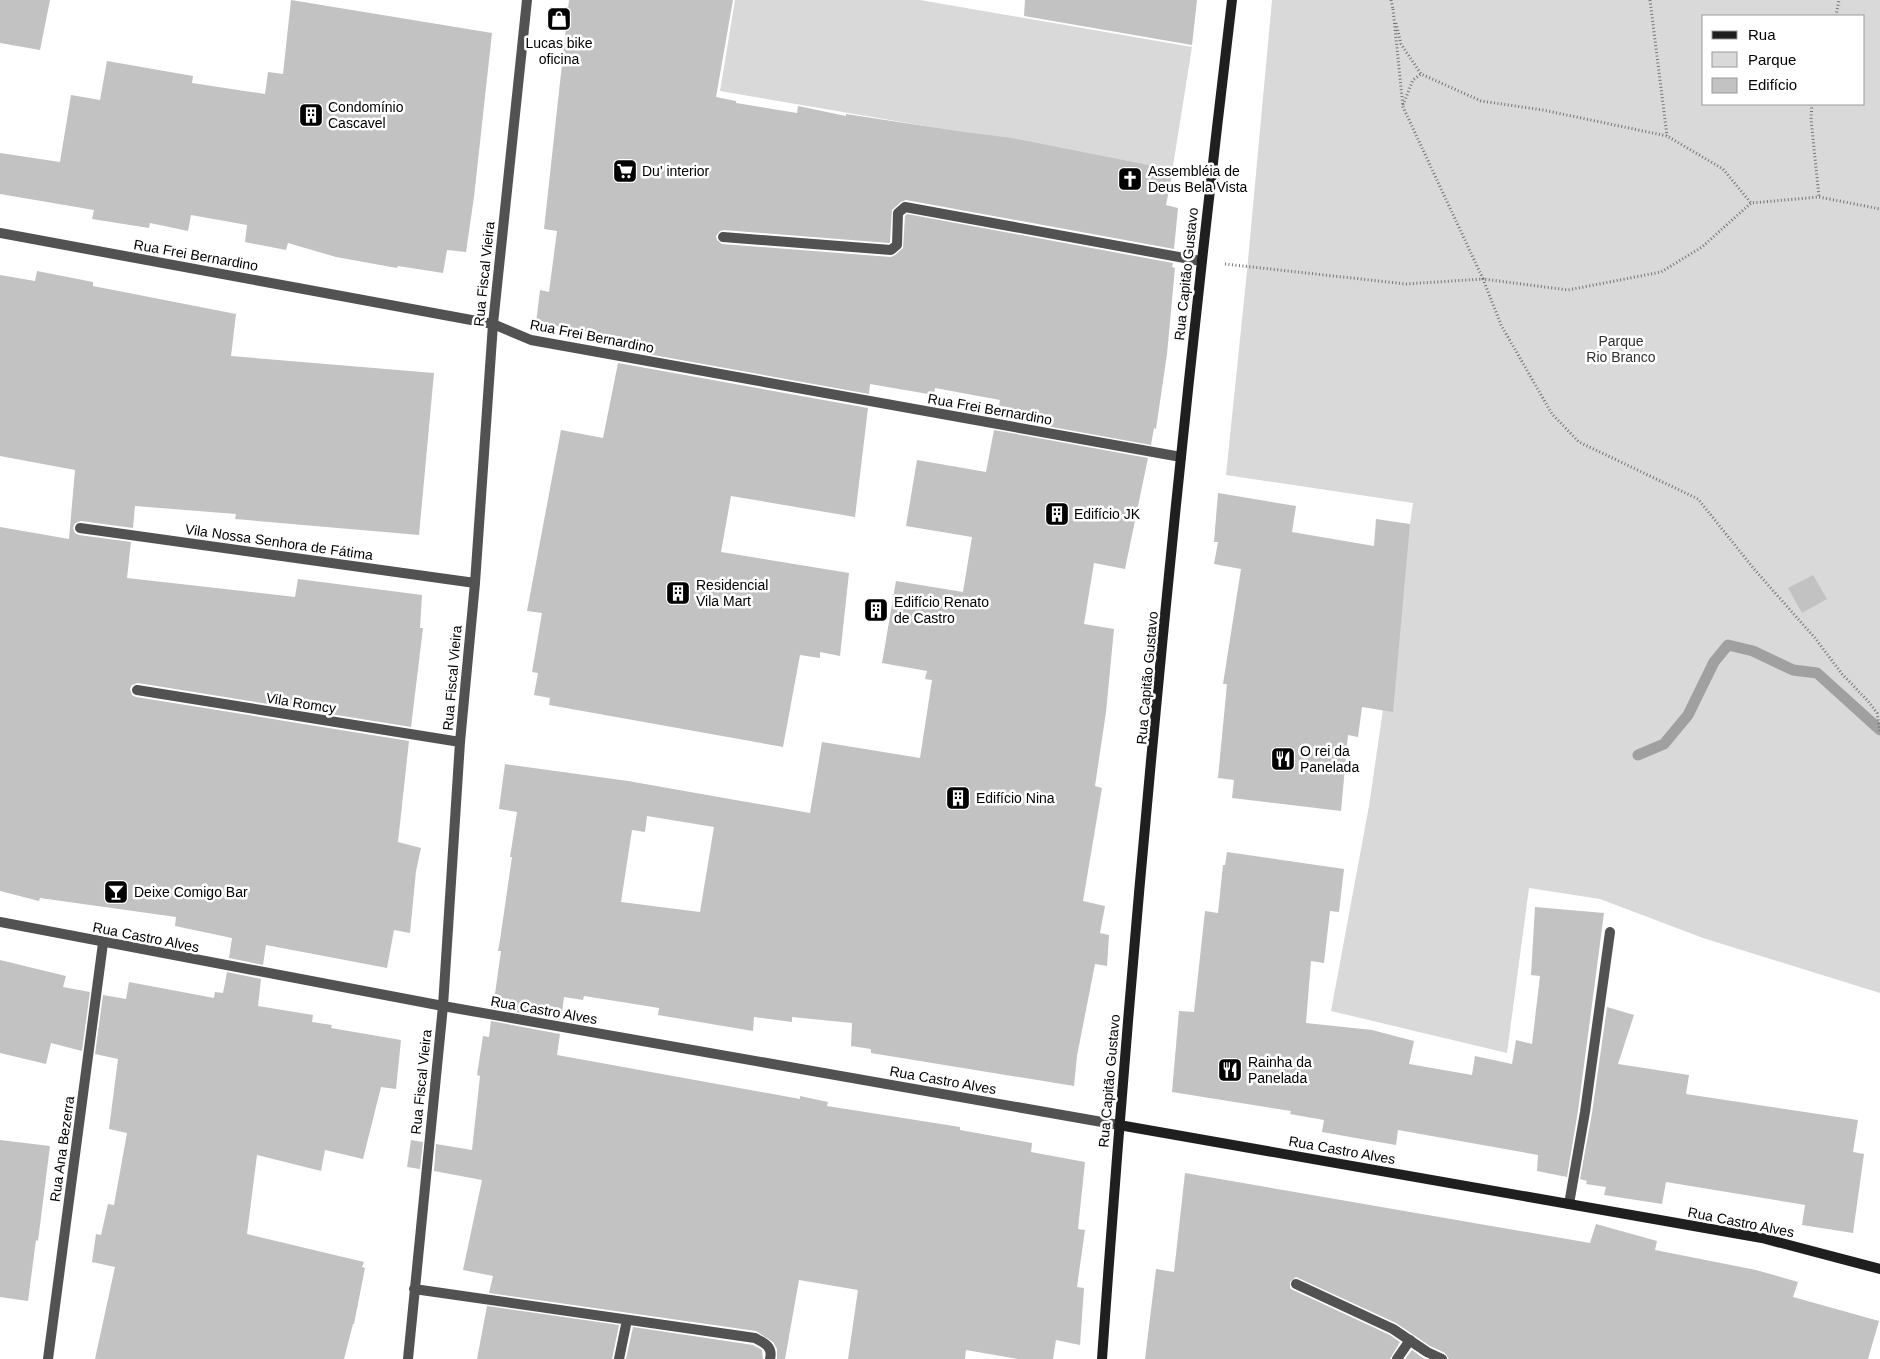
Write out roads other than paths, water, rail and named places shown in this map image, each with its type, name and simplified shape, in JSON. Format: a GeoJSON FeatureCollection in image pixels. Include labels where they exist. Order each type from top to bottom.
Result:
{"type":"FeatureCollection","features":[{"type":"Feature","properties":{"kind":"street","name":"Rua Fiscal Vieira"},"geometry":{"type":"LineString","coordinates":[[408,1359],[443,1006],[460,742],[475,583],[493,324],[527,0]]}},
{"type":"Feature","properties":{"kind":"street","name":"Rua Capitão Gustavo"},"geometry":{"type":"LineString","coordinates":[[1102,1359],[1119,1125],[1181,457],[1201,261],[1232,0]]}},
{"type":"Feature","properties":{"kind":"street"},"geometry":{"type":"LineString","coordinates":[[723,237],[891,250],[898,245],[898,213],[905,208],[1201,261]]}},
{"type":"Feature","properties":{"kind":"street","name":"Rua Frei Bernardino"},"geometry":{"type":"LineString","coordinates":[[0,233],[493,324],[531,340],[1181,457]]}},
{"type":"Feature","properties":{"kind":"street","name":"Vila Nossa Senhora de Fátima"},"geometry":{"type":"LineString","coordinates":[[80,528],[475,583]]}},
{"type":"Feature","properties":{"kind":"street","name":"Vila Romcy"},"geometry":{"type":"LineString","coordinates":[[137,690],[460,742]]}},
{"type":"Feature","properties":{"kind":"street","name":"Rua Castro Alves"},"geometry":{"type":"LineString","coordinates":[[0,922],[443,1006],[1762,1238],[1880,1269]]}},
{"type":"Feature","properties":{"kind":"street"},"geometry":{"type":"LineString","coordinates":[[1568,1204],[1585,1112],[1610,932]]}},
{"type":"Feature","properties":{"kind":"street","name":"Rua Ana Bezerra"},"geometry":{"type":"LineString","coordinates":[[48,1359],[103,943]]}},
{"type":"Feature","properties":{"kind":"street"},"geometry":{"type":"LineString","coordinates":[[1296,1284],[1393,1329],[1427,1352],[1442,1359]]}},
{"type":"Feature","properties":{"kind":"street"},"geometry":{"type":"LineString","coordinates":[[414,1289],[756,1338],[766,1343],[771,1353],[770,1359]]}},
{"type":"Feature","properties":{"kind":"street"},"geometry":{"type":"LineString","coordinates":[[619,1359],[626,1320]]}},
{"type":"Feature","properties":{"kind":"street"},"geometry":{"type":"LineString","coordinates":[[1397,1359],[1410,1340]]}},
{"type":"Feature","properties":{"kind":"waterway"},"geometry":{"type":"LineString","coordinates":[[1638,755],[1664,744],[1688,715],[1714,662],[1728,645],[1753,651],[1793,670],[1817,673],[1880,730]]}},
{"type":"Feature","properties":{"kind":"place","name":"Lucas bike oficina"},"geometry":{"type":"Point","coordinates":[559,19]}},
{"type":"Feature","properties":{"kind":"place","name":"Condomínio Cascavel"},"geometry":{"type":"Point","coordinates":[311,115]}},
{"type":"Feature","properties":{"kind":"place","name":"Du' interior"},"geometry":{"type":"Point","coordinates":[625,171]}},
{"type":"Feature","properties":{"kind":"place","name":"Assembléia de Deus Bela Vista"},"geometry":{"type":"Point","coordinates":[1130,179]}},
{"type":"Feature","properties":{"kind":"place","name":"Edifício JK"},"geometry":{"type":"Point","coordinates":[1057,514]}},
{"type":"Feature","properties":{"kind":"place","name":"Residencial Vila Mart"},"geometry":{"type":"Point","coordinates":[678,593]}},
{"type":"Feature","properties":{"kind":"place","name":"Edifício Renato de Castro"},"geometry":{"type":"Point","coordinates":[876,610]}},
{"type":"Feature","properties":{"kind":"place","name":"O rei da Panelada"},"geometry":{"type":"Point","coordinates":[1283,759]}},
{"type":"Feature","properties":{"kind":"place","name":"Edifício Nina"},"geometry":{"type":"Point","coordinates":[958,798]}},
{"type":"Feature","properties":{"kind":"place","name":"Deixe Comigo Bar"},"geometry":{"type":"Point","coordinates":[116,892]}},
{"type":"Feature","properties":{"kind":"place","name":"Rainha da Panelada"},"geometry":{"type":"Point","coordinates":[1230,1070]}},
{"type":"Feature","properties":{"kind":"park label","name":"Parque Rio Branco"},"geometry":{"type":"Point","coordinates":[1621,350]}}]}
